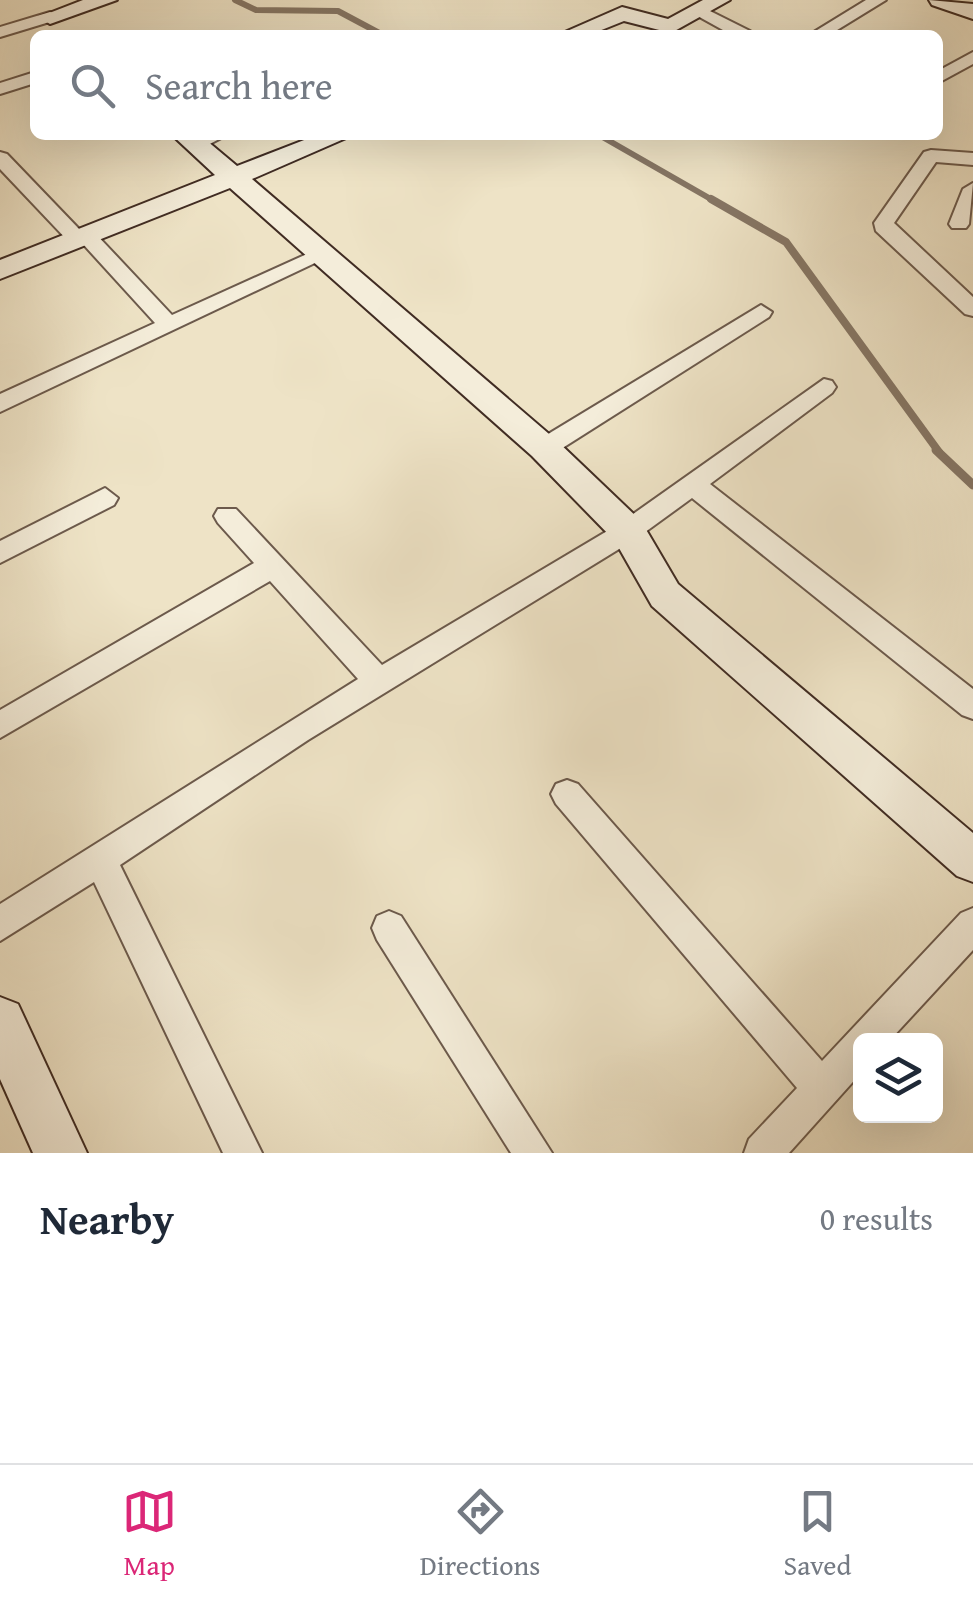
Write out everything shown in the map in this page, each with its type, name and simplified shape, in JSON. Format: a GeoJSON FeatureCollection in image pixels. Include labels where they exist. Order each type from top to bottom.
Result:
{"type":"FeatureCollection","features":[{"type":"Feature","properties":{"kind":"street"},"geometry":{"type":"LineString","coordinates":[[29,0],[67,30]]}},
{"type":"Feature","properties":{"kind":"street"},"geometry":{"type":"LineString","coordinates":[[0,32],[106,0]]}},
{"type":"Feature","properties":{"kind":"street"},"geometry":{"type":"LineString","coordinates":[[826,30],[878,0]]}},
{"type":"Feature","properties":{"kind":"street"},"geometry":{"type":"LineString","coordinates":[[940,0],[973,12]]}},
{"type":"Feature","properties":{"kind":"street"},"geometry":{"type":"LineString","coordinates":[[580,30],[612,15],[628,15],[663,27],[709,6],[738,30]]}},
{"type":"Feature","properties":{"kind":"street"},"geometry":{"type":"LineString","coordinates":[[943,75],[973,56]]}},
{"type":"Feature","properties":{"kind":"street"},"geometry":{"type":"LineString","coordinates":[[0,88],[30,79]]}},
{"type":"Feature","properties":{"kind":"street"},"geometry":{"type":"LineString","coordinates":[[201,140],[233,180],[326,253],[544,448],[628,532],[665,595],[973,862]]}},
{"type":"Feature","properties":{"kind":"street"},"geometry":{"type":"LineString","coordinates":[[0,270],[328,140]]}},
{"type":"Feature","properties":{"kind":"street"},"geometry":{"type":"LineString","coordinates":[[973,160],[930,156],[884,224],[886,231],[973,309]]}},
{"type":"Feature","properties":{"kind":"street"},"geometry":{"type":"LineString","coordinates":[[0,158],[9,180],[81,237],[169,325]]}},
{"type":"Feature","properties":{"kind":"street"},"geometry":{"type":"LineString","coordinates":[[959,224],[973,189]]}},
{"type":"Feature","properties":{"kind":"street"},"geometry":{"type":"LineString","coordinates":[[0,404],[326,253]]}},
{"type":"Feature","properties":{"kind":"street"},"geometry":{"type":"LineString","coordinates":[[544,448],[761,312]]}},
{"type":"Feature","properties":{"kind":"street"},"geometry":{"type":"LineString","coordinates":[[0,924],[379,682],[628,532],[824,387]]}},
{"type":"Feature","properties":{"kind":"street"},"geometry":{"type":"LineString","coordinates":[[692,484],[973,706]]}},
{"type":"Feature","properties":{"kind":"street"},"geometry":{"type":"LineString","coordinates":[[0,552],[105,498]]}},
{"type":"Feature","properties":{"kind":"street"},"geometry":{"type":"LineString","coordinates":[[227,516],[379,682]]}},
{"type":"Feature","properties":{"kind":"street"},"geometry":{"type":"LineString","coordinates":[[0,725],[272,566]]}},
{"type":"Feature","properties":{"kind":"street"},"geometry":{"type":"LineString","coordinates":[[567,794],[822,1089]]}},
{"type":"Feature","properties":{"kind":"street"},"geometry":{"type":"LineString","coordinates":[[100,859],[242,1153]]}},
{"type":"Feature","properties":{"kind":"street"},"geometry":{"type":"LineString","coordinates":[[873,1033],[973,925]]}},
{"type":"Feature","properties":{"kind":"street"},"geometry":{"type":"LineString","coordinates":[[389,928],[533,1153]]}},
{"type":"Feature","properties":{"kind":"street"},"geometry":{"type":"LineString","coordinates":[[0,1022],[60,1153]]}},
{"type":"Feature","properties":{"kind":"street"},"geometry":{"type":"LineString","coordinates":[[762,1153],[853,1055]]}},
{"type":"Feature","properties":{"kind":"waterway"},"geometry":{"type":"LineString","coordinates":[[235,0],[256,10],[338,11],[374,30]]}},
{"type":"Feature","properties":{"kind":"waterway"},"geometry":{"type":"LineString","coordinates":[[608,140],[716,202]]}},
{"type":"Feature","properties":{"kind":"waterway"},"geometry":{"type":"LineString","coordinates":[[711,199],[786,242],[939,452]]}},
{"type":"Feature","properties":{"kind":"waterway"},"geometry":{"type":"LineString","coordinates":[[936,450],[973,485]]}}]}
